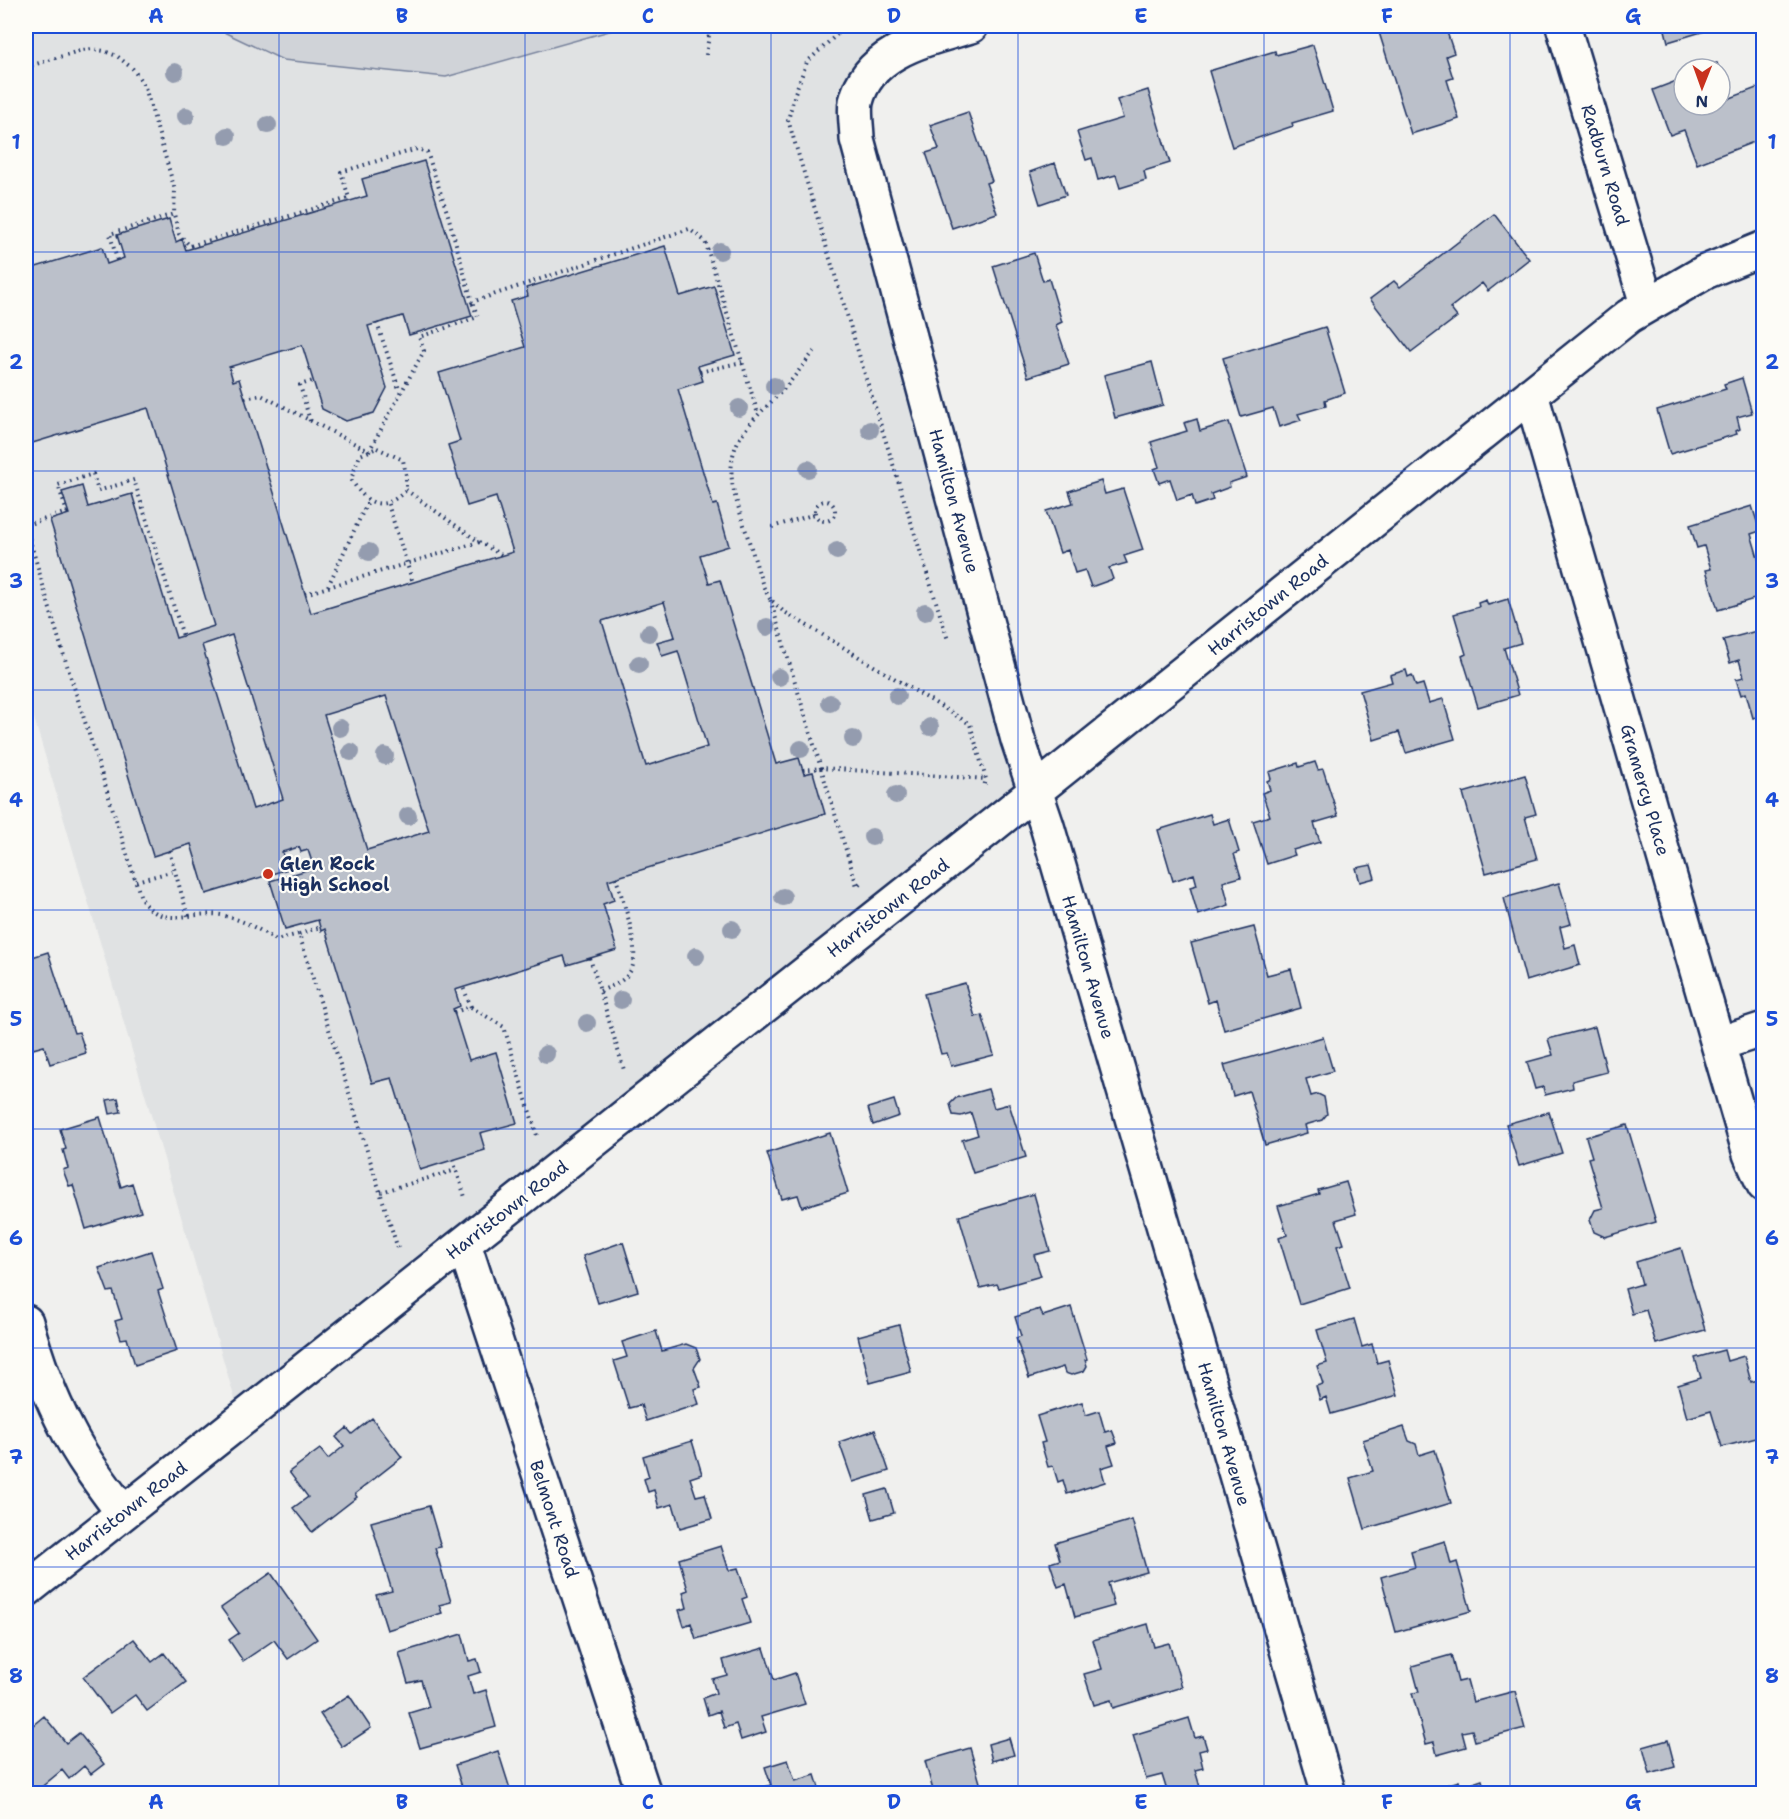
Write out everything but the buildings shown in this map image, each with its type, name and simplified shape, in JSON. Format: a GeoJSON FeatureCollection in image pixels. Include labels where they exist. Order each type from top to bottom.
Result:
{"type":"FeatureCollection","features":[{"type":"Feature","properties":{"kind":"street","name":"Hamilton Avenue"},"geometry":{"type":"LineString","coordinates":[[971,26],[908,46],[884,59],[868,77],[856,102],[857,139],[1018,740],[1035,791],[1329,1794]]}},
{"type":"Feature","properties":{"kind":"street","name":"Radburn Road"},"geometry":{"type":"LineString","coordinates":[[1563,26],[1647,304]]}},
{"type":"Feature","properties":{"kind":"street","name":"Harristown Road"},"geometry":{"type":"LineString","coordinates":[[26,1590],[1647,304],[1705,272],[1764,248]]}},
{"type":"Feature","properties":{"kind":"street","name":"Gramercy Place"},"geometry":{"type":"LineString","coordinates":[[1531,394],[1750,1154],[1764,1185]]}},
{"type":"Feature","properties":{"kind":"street"},"geometry":{"type":"LineString","coordinates":[[1718,1044],[1764,1029]]}},
{"type":"Feature","properties":{"kind":"street","name":"Belmont Road"},"geometry":{"type":"LineString","coordinates":[[464,1244],[644,1794]]}},
{"type":"Feature","properties":{"kind":"street"},"geometry":{"type":"LineString","coordinates":[[26,1322],[39,1369],[67,1430],[93,1473],[123,1513]]}},
{"type":"Feature","properties":{"kind":"path"},"geometry":{"type":"LineString","coordinates":[[706,55],[709,35],[707,26]]}},
{"type":"Feature","properties":{"kind":"path"},"geometry":{"type":"LineString","coordinates":[[846,26],[807,62],[788,120],[948,640]]}},
{"type":"Feature","properties":{"kind":"path"},"geometry":{"type":"LineString","coordinates":[[26,67],[82,50],[104,51],[127,62],[145,87],[175,190],[174,214],[179,234],[190,246],[349,198],[341,172],[417,149],[427,152],[478,317],[419,337],[424,351],[369,451]]}},
{"type":"Feature","properties":{"kind":"path"},"geometry":{"type":"LineString","coordinates":[[117,260],[110,234],[174,214]]}},
{"type":"Feature","properties":{"kind":"path"},"geometry":{"type":"LineString","coordinates":[[472,302],[689,229],[705,241],[758,414]]}},
{"type":"Feature","properties":{"kind":"path"},"geometry":{"type":"LineString","coordinates":[[377,323],[400,393]]}},
{"type":"Feature","properties":{"kind":"path"},"geometry":{"type":"LineString","coordinates":[[817,348],[736,442],[731,481],[763,585],[770,599],[857,886],[866,879]]}},
{"type":"Feature","properties":{"kind":"path"},"geometry":{"type":"LineString","coordinates":[[700,372],[742,362]]}},
{"type":"Feature","properties":{"kind":"path"},"geometry":{"type":"LineString","coordinates":[[310,422],[300,386],[314,381]]}},
{"type":"Feature","properties":{"kind":"path"},"geometry":{"type":"LineString","coordinates":[[245,398],[261,395],[369,451]]}},
{"type":"Feature","properties":{"kind":"path"},"geometry":{"type":"LineString","coordinates":[[377,447],[403,459],[406,490],[388,504],[368,501],[359,493],[351,479],[360,455],[377,447]]}},
{"type":"Feature","properties":{"kind":"path"},"geometry":{"type":"LineString","coordinates":[[183,636],[134,480],[98,491],[93,474],[58,485],[67,512],[26,526],[59,640],[141,898],[151,911],[167,918],[219,915],[234,918],[276,940],[320,927]]}},
{"type":"Feature","properties":{"kind":"path"},"geometry":{"type":"LineString","coordinates":[[406,490],[479,542],[503,556]]}},
{"type":"Feature","properties":{"kind":"path"},"geometry":{"type":"LineString","coordinates":[[327,587],[368,501]]}},
{"type":"Feature","properties":{"kind":"path"},"geometry":{"type":"LineString","coordinates":[[824,502],[830,503],[835,511],[833,517],[828,521],[818,519],[815,514],[816,507],[824,502]]}},
{"type":"Feature","properties":{"kind":"path"},"geometry":{"type":"LineString","coordinates":[[388,504],[413,583]]}},
{"type":"Feature","properties":{"kind":"path"},"geometry":{"type":"LineString","coordinates":[[772,527],[815,514]]}},
{"type":"Feature","properties":{"kind":"path"},"geometry":{"type":"LineString","coordinates":[[305,594],[479,542]]}},
{"type":"Feature","properties":{"kind":"path"},"geometry":{"type":"LineString","coordinates":[[770,599],[783,611],[970,724],[986,778],[821,768],[802,770]]}},
{"type":"Feature","properties":{"kind":"path"},"geometry":{"type":"LineString","coordinates":[[169,851],[188,916]]}},
{"type":"Feature","properties":{"kind":"path"},"geometry":{"type":"LineString","coordinates":[[136,880],[175,871]]}},
{"type":"Feature","properties":{"kind":"path"},"geometry":{"type":"LineString","coordinates":[[600,991],[621,981],[633,966],[634,946],[616,878]]}},
{"type":"Feature","properties":{"kind":"path"},"geometry":{"type":"LineString","coordinates":[[299,934],[398,1249],[406,1243]]}},
{"type":"Feature","properties":{"kind":"path"},"geometry":{"type":"LineString","coordinates":[[590,958],[624,1070]]}},
{"type":"Feature","properties":{"kind":"path"},"geometry":{"type":"LineString","coordinates":[[463,987],[471,1007],[504,1027],[538,1139]]}},
{"type":"Feature","properties":{"kind":"path"},"geometry":{"type":"LineString","coordinates":[[454,1012],[471,1007]]}},
{"type":"Feature","properties":{"kind":"path"},"geometry":{"type":"LineString","coordinates":[[453,1160],[465,1197]]}},
{"type":"Feature","properties":{"kind":"path"},"geometry":{"type":"LineString","coordinates":[[381,1192],[456,1170]]}},
{"type":"Feature","properties":{"kind":"shaded area","name":"Glen Rock High School"},"geometry":{"type":"Polygon","coordinates":[[[26,26],[971,26],[908,46],[856,102],[1035,791],[241,1420],[26,691],[26,26]]]}},
{"type":"Feature","properties":{"kind":"shaded area"},"geometry":{"type":"Polygon","coordinates":[[[211,26],[627,26],[446,77],[283,60],[211,26]]]}},
{"type":"Feature","properties":{"kind":"place","name":"Glen Rock High School"},"geometry":{"type":"Point","coordinates":[268,874]}}]}
